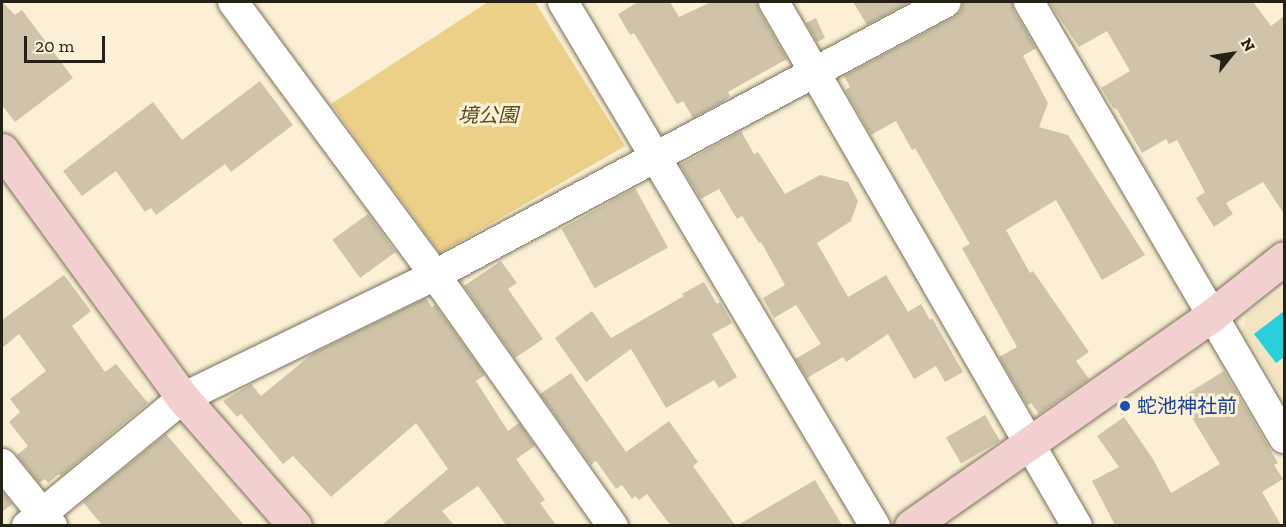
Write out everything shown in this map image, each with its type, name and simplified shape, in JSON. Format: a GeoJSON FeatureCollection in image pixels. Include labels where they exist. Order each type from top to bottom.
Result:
{"type":"FeatureCollection","features":[{"type":"Feature","properties":{"kind":"street"},"geometry":{"type":"LineString","coordinates":[[233,2],[435,275],[613,525]]}},
{"type":"Feature","properties":{"kind":"street"},"geometry":{"type":"LineString","coordinates":[[563,2],[875,525]]}},
{"type":"Feature","properties":{"kind":"street"},"geometry":{"type":"LineString","coordinates":[[774,2],[1077,525]]}},
{"type":"Feature","properties":{"kind":"street"},"geometry":{"type":"LineString","coordinates":[[2,464],[40,521],[183,398],[435,275],[946,2]]}},
{"type":"Feature","properties":{"kind":"street"},"geometry":{"type":"LineString","coordinates":[[1029,2],[1284,438]]}},
{"type":"Feature","properties":{"kind":"street"},"geometry":{"type":"LineString","coordinates":[[2,150],[183,398],[295,525]]}},
{"type":"Feature","properties":{"kind":"street"},"geometry":{"type":"LineString","coordinates":[[911,525],[1028,441],[1211,316],[1284,258]]}},
{"type":"Feature","properties":{"kind":"shaded area"},"geometry":{"type":"Polygon","coordinates":[[[1284,288],[1284,399],[1243,331],[1246,315],[1284,288]]]}},
{"type":"Feature","properties":{"kind":"green space","name":"境公園"},"geometry":{"type":"Polygon","coordinates":[[[488,2],[535,2],[625,146],[440,253],[331,104],[488,2]]]}},
{"type":"Feature","properties":{"kind":"water"},"geometry":{"type":"Polygon","coordinates":[[[1284,311],[1284,357],[1276,363],[1254,334],[1284,311]]]}},
{"type":"Feature","properties":{"kind":"building"},"geometry":{"type":"Polygon","coordinates":[[[2,2],[15,15],[22,10],[73,78],[15,122],[2,105],[2,2]]]}},
{"type":"Feature","properties":{"kind":"building"},"geometry":{"type":"Polygon","coordinates":[[[638,2],[670,2],[679,17],[711,2],[757,2],[759,11],[787,59],[728,92],[730,96],[724,101],[693,118],[683,101],[677,104],[634,33],[630,35],[618,14],[638,2]]]}},
{"type":"Feature","properties":{"kind":"building"},"geometry":{"type":"Polygon","coordinates":[[[853,2],[910,2],[867,25],[853,2]]]}},
{"type":"Feature","properties":{"kind":"building"},"geometry":{"type":"Polygon","coordinates":[[[963,2],[1012,2],[1014,11],[1036,48],[1023,56],[1048,103],[1039,127],[1068,135],[1145,255],[1102,280],[1056,200],[1006,230],[1030,273],[1033,271],[1089,352],[1076,361],[1089,379],[1039,414],[1031,403],[1027,405],[999,357],[1017,347],[962,248],[970,244],[915,148],[912,150],[896,121],[871,135],[845,90],[850,87],[844,76],[954,17],[961,11],[963,2]]]}},
{"type":"Feature","properties":{"kind":"building"},"geometry":{"type":"Polygon","coordinates":[[[1049,2],[1253,2],[1271,26],[1284,16],[1284,214],[1263,182],[1226,203],[1233,214],[1214,227],[1196,198],[1205,192],[1177,140],[1169,144],[1166,139],[1142,153],[1116,108],[1114,109],[1101,88],[1130,71],[1107,31],[1079,47],[1049,2]]]}},
{"type":"Feature","properties":{"kind":"building"},"geometry":{"type":"Polygon","coordinates":[[[816,18],[825,38],[817,42],[806,23],[816,18]]]}},
{"type":"Feature","properties":{"kind":"building"},"geometry":{"type":"Polygon","coordinates":[[[260,81],[293,125],[231,172],[225,164],[156,215],[151,208],[145,212],[116,171],[82,196],[63,171],[153,102],[182,140],[260,81]]]}},
{"type":"Feature","properties":{"kind":"building"},"geometry":{"type":"Polygon","coordinates":[[[741,131],[754,154],[758,152],[785,194],[820,175],[848,182],[858,201],[851,221],[817,243],[848,297],[886,275],[908,312],[921,304],[930,320],[932,318],[963,372],[945,382],[936,366],[914,379],[888,334],[846,362],[843,357],[807,378],[795,359],[821,344],[796,305],[774,318],[763,298],[785,285],[761,242],[759,243],[742,216],[737,219],[719,189],[701,199],[680,165],[741,131]]]}},
{"type":"Feature","properties":{"kind":"building"},"geometry":{"type":"Polygon","coordinates":[[[635,188],[668,247],[594,288],[562,229],[635,188]]]}},
{"type":"Feature","properties":{"kind":"building"},"geometry":{"type":"Polygon","coordinates":[[[368,214],[396,252],[360,278],[332,240],[368,214]]]}},
{"type":"Feature","properties":{"kind":"building"},"geometry":{"type":"Polygon","coordinates":[[[501,261],[517,283],[508,289],[543,339],[515,358],[464,286],[501,261]]]}},
{"type":"Feature","properties":{"kind":"building"},"geometry":{"type":"Polygon","coordinates":[[[64,275],[91,311],[72,326],[105,372],[116,364],[148,403],[61,476],[59,474],[48,483],[45,479],[39,483],[17,455],[28,446],[9,422],[20,412],[10,399],[46,371],[19,334],[2,348],[2,320],[64,275]]]}},
{"type":"Feature","properties":{"kind":"building"},"geometry":{"type":"Polygon","coordinates":[[[704,282],[717,304],[720,302],[732,323],[712,334],[737,377],[719,388],[714,380],[666,408],[631,349],[586,382],[555,338],[592,311],[611,338],[704,282]]]}},
{"type":"Feature","properties":{"kind":"building"},"geometry":{"type":"Polygon","coordinates":[[[426,298],[432,307],[435,305],[485,375],[476,381],[508,431],[519,423],[535,446],[516,459],[545,500],[540,503],[556,525],[506,525],[478,486],[442,511],[454,525],[382,525],[448,469],[416,423],[331,497],[293,456],[283,464],[241,414],[237,417],[223,401],[251,384],[261,396],[312,354],[426,298]]]}},
{"type":"Feature","properties":{"kind":"building"},"geometry":{"type":"Polygon","coordinates":[[[1224,371],[1278,463],[1274,465],[1283,479],[1262,492],[1281,525],[1115,525],[1092,481],[1119,467],[1097,436],[1124,417],[1153,459],[1171,493],[1220,464],[1180,398],[1224,371]]]}},
{"type":"Feature","properties":{"kind":"building"},"geometry":{"type":"Polygon","coordinates":[[[571,373],[626,452],[669,421],[698,462],[693,466],[735,525],[670,525],[647,494],[639,500],[635,496],[632,499],[622,485],[616,489],[596,461],[591,465],[540,394],[571,373]]]}},
{"type":"Feature","properties":{"kind":"building"},"geometry":{"type":"Polygon","coordinates":[[[985,415],[1000,441],[961,463],[946,438],[985,415]]]}},
{"type":"Feature","properties":{"kind":"building"},"geometry":{"type":"Polygon","coordinates":[[[166,434],[244,525],[102,525],[83,502],[166,434]]]}},
{"type":"Feature","properties":{"kind":"building"},"geometry":{"type":"Polygon","coordinates":[[[815,480],[842,525],[738,525],[815,480]]]}},
{"type":"Feature","properties":{"kind":"building"},"geometry":{"type":"Polygon","coordinates":[[[2,491],[12,504],[2,512],[2,491]]]}},
{"type":"Feature","properties":{"kind":"place","name":"蛇池神社前"},"geometry":{"type":"Point","coordinates":[1125,406]}}]}
